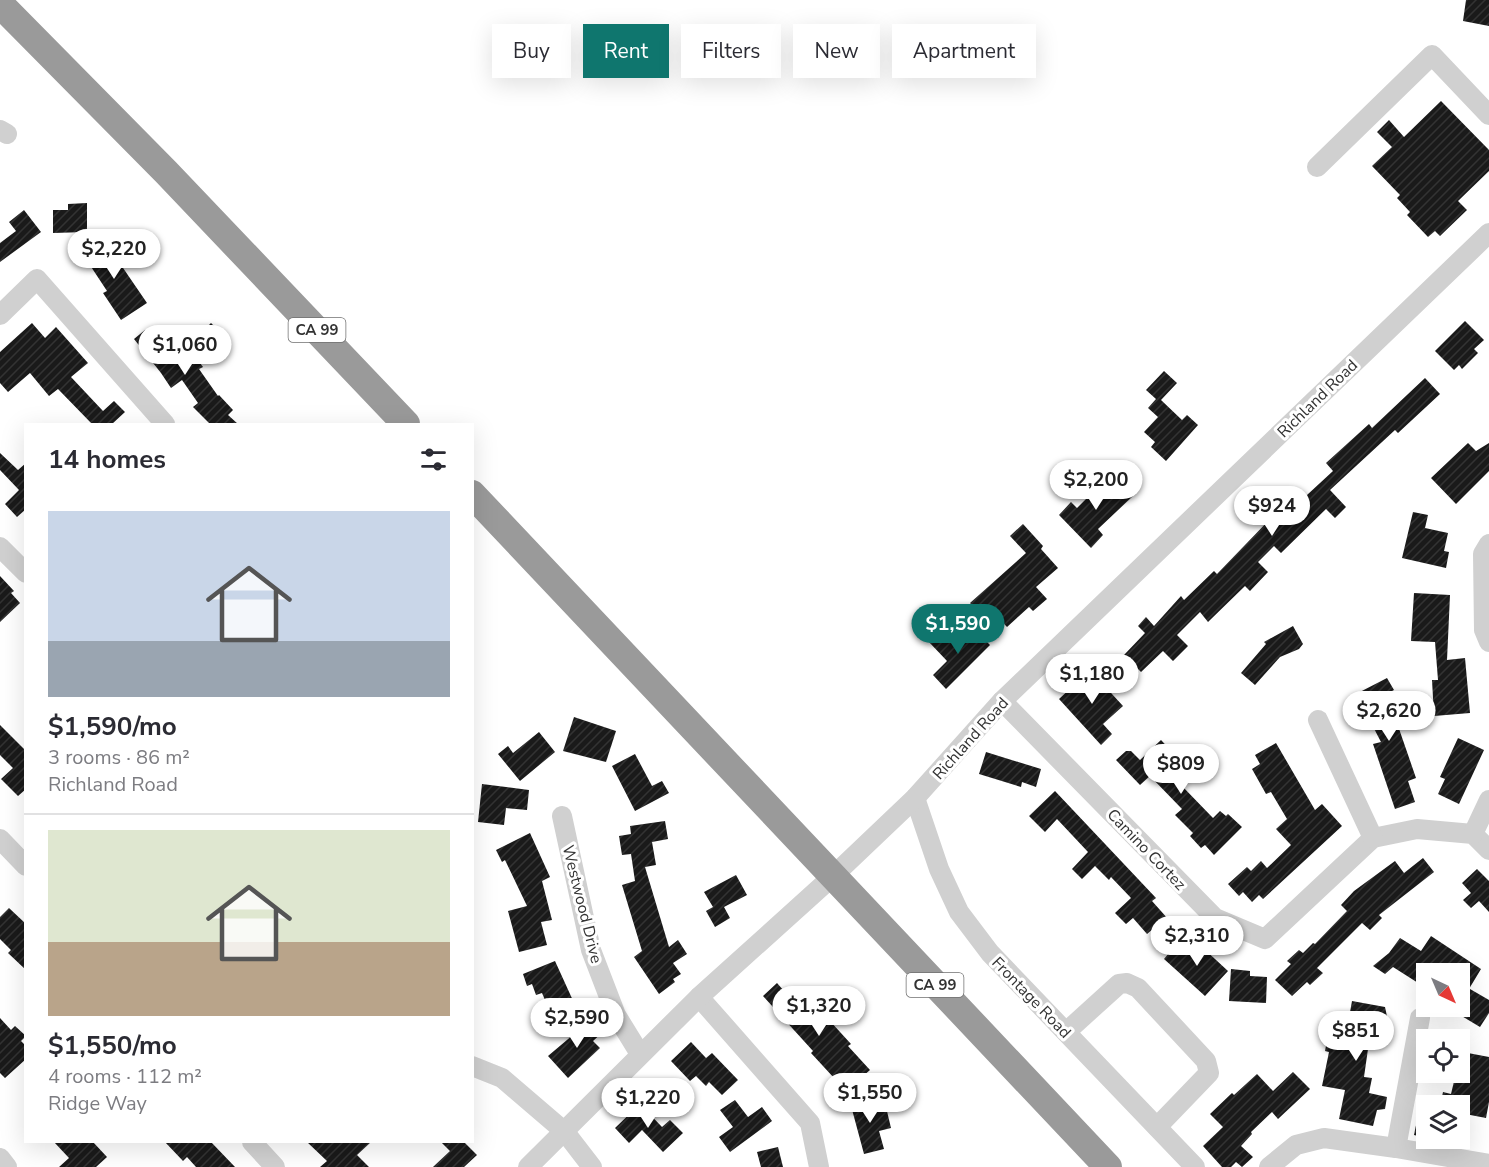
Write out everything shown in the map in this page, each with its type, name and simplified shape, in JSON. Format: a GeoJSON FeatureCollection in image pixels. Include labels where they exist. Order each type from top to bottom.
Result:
{"type":"FeatureCollection","features":[{"type":"Feature","properties":{"kind":"highway","name":"CA 99"},"geometry":{"type":"LineString","coordinates":[[0,4],[166,172],[405,423]]}},
{"type":"Feature","properties":{"kind":"highway","name":"CA 99"},"geometry":{"type":"LineString","coordinates":[[474,496],[1108,1167]]}},
{"type":"Feature","properties":{"kind":"street"},"geometry":{"type":"LineString","coordinates":[[1317,167],[1432,55],[1489,115]]}},
{"type":"Feature","properties":{"kind":"street","name":"Richland Road"},"geometry":{"type":"LineString","coordinates":[[528,1167],[699,997],[832,877],[915,798],[1002,701],[1489,233]]}},
{"type":"Feature","properties":{"kind":"street"},"geometry":{"type":"LineString","coordinates":[[0,315],[38,279],[164,423]]}},
{"type":"Feature","properties":{"kind":"street"},"geometry":{"type":"LineString","coordinates":[[1489,544],[1484,554],[1484,630],[1489,642]]}},
{"type":"Feature","properties":{"kind":"street"},"geometry":{"type":"LineString","coordinates":[[0,547],[24,571]]}},
{"type":"Feature","properties":{"kind":"street","name":"Camino Cortez"},"geometry":{"type":"LineString","coordinates":[[1002,701],[1215,918],[1265,939],[1373,838]]}},
{"type":"Feature","properties":{"kind":"street"},"geometry":{"type":"LineString","coordinates":[[1318,720],[1373,838],[1417,829],[1473,834],[1489,850]]}},
{"type":"Feature","properties":{"kind":"street","name":"Frontage Road"},"geometry":{"type":"LineString","coordinates":[[915,798],[939,869],[959,912],[990,953],[1196,1167]]}},
{"type":"Feature","properties":{"kind":"street"},"geometry":{"type":"LineString","coordinates":[[1473,834],[1489,800]]}},
{"type":"Feature","properties":{"kind":"street","name":"Westwood Drive"},"geometry":{"type":"LineString","coordinates":[[562,816],[591,950],[616,1015],[640,1054]]}},
{"type":"Feature","properties":{"kind":"street"},"geometry":{"type":"LineString","coordinates":[[0,839],[24,864]]}},
{"type":"Feature","properties":{"kind":"street"},"geometry":{"type":"LineString","coordinates":[[1066,1032],[1119,984],[1127,983],[1138,988],[1206,1061],[1209,1073],[1157,1127]]}},
{"type":"Feature","properties":{"kind":"street"},"geometry":{"type":"LineString","coordinates":[[699,997],[810,1123],[819,1167]]}},
{"type":"Feature","properties":{"kind":"street"},"geometry":{"type":"LineString","coordinates":[[1396,1148],[1420,1018]]}},
{"type":"Feature","properties":{"kind":"street"},"geometry":{"type":"LineString","coordinates":[[474,1067],[502,1078],[565,1132],[592,1167]]}},
{"type":"Feature","properties":{"kind":"street"},"geometry":{"type":"LineString","coordinates":[[1269,1167],[1296,1145],[1324,1138],[1396,1148],[1467,1164],[1489,1164]]}},
{"type":"Feature","properties":{"kind":"street"},"geometry":{"type":"LineString","coordinates":[[253,1143],[275,1167]]}},
{"type":"Feature","properties":{"kind":"street"},"geometry":{"type":"LineString","coordinates":[[0,1158],[7,1167]]}},
{"type":"Feature","properties":{"kind":"building"},"geometry":{"type":"Polygon","coordinates":[[[1466,0],[1489,0],[1489,26],[1463,21],[1466,0]]]}},
{"type":"Feature","properties":{"kind":"building"},"geometry":{"type":"Polygon","coordinates":[[[1441,101],[1489,150],[1489,171],[1458,201],[1467,210],[1440,236],[1435,231],[1428,237],[1407,215],[1410,212],[1397,198],[1400,195],[1372,166],[1392,147],[1377,132],[1389,120],[1404,137],[1441,101]]]}},
{"type":"Feature","properties":{"kind":"building"},"geometry":{"type":"Polygon","coordinates":[[[87,203],[87,232],[53,233],[53,210],[68,210],[68,204],[87,203]]]}},
{"type":"Feature","properties":{"kind":"building"},"geometry":{"type":"Polygon","coordinates":[[[24,210],[41,232],[0,262],[0,243],[16,231],[9,222],[24,210]]]}},
{"type":"Feature","properties":{"kind":"building"},"geometry":{"type":"Polygon","coordinates":[[[95,240],[103,253],[114,246],[124,263],[121,265],[147,303],[121,320],[103,293],[107,291],[80,250],[95,240]]]}},
{"type":"Feature","properties":{"kind":"building"},"geometry":{"type":"Polygon","coordinates":[[[1465,321],[1484,340],[1474,349],[1478,353],[1462,369],[1459,365],[1454,370],[1435,351],[1465,321]]]}},
{"type":"Feature","properties":{"kind":"building"},"geometry":{"type":"Polygon","coordinates":[[[32,323],[45,338],[56,327],[88,363],[71,377],[103,411],[114,401],[125,412],[113,423],[91,423],[58,389],[49,396],[30,373],[8,392],[0,383],[0,352],[32,323]]]}},
{"type":"Feature","properties":{"kind":"building"},"geometry":{"type":"Polygon","coordinates":[[[211,323],[225,337],[210,350],[197,337],[211,323]]]}},
{"type":"Feature","properties":{"kind":"building"},"geometry":{"type":"Polygon","coordinates":[[[158,327],[188,361],[195,356],[203,367],[199,369],[218,396],[233,410],[228,415],[237,423],[209,423],[193,407],[198,403],[182,380],[171,388],[134,339],[145,330],[148,335],[158,327]]]}},
{"type":"Feature","properties":{"kind":"building"},"geometry":{"type":"Polygon","coordinates":[[[1164,371],[1177,383],[1161,400],[1182,420],[1187,415],[1198,425],[1166,461],[1151,447],[1155,442],[1144,432],[1158,417],[1148,408],[1156,399],[1146,390],[1164,371]]]}},
{"type":"Feature","properties":{"kind":"building"},"geometry":{"type":"Polygon","coordinates":[[[1425,378],[1440,394],[1398,433],[1395,430],[1330,490],[1346,507],[1335,518],[1326,509],[1281,553],[1274,546],[1258,562],[1268,572],[1250,591],[1245,586],[1208,622],[1200,612],[1177,635],[1188,646],[1173,661],[1163,651],[1141,672],[1124,655],[1145,633],[1138,626],[1146,617],[1154,626],[1181,596],[1184,600],[1214,571],[1217,574],[1275,514],[1271,510],[1285,497],[1294,507],[1333,471],[1326,463],[1369,424],[1372,428],[1425,378]]]}},
{"type":"Feature","properties":{"kind":"building"},"geometry":{"type":"Polygon","coordinates":[[[1468,443],[1476,451],[1489,443],[1489,471],[1456,504],[1431,478],[1468,443]]]}},
{"type":"Feature","properties":{"kind":"building"},"geometry":{"type":"Polygon","coordinates":[[[0,453],[18,470],[24,465],[24,511],[17,517],[5,504],[19,490],[0,470],[0,453]]]}},
{"type":"Feature","properties":{"kind":"building"},"geometry":{"type":"Polygon","coordinates":[[[1114,477],[1133,496],[1098,529],[1103,535],[1091,548],[1059,515],[1071,502],[1077,508],[1100,485],[1103,488],[1114,477]]]}},
{"type":"Feature","properties":{"kind":"building"},"geometry":{"type":"Polygon","coordinates":[[[1413,512],[1428,515],[1425,528],[1448,533],[1444,551],[1449,552],[1446,568],[1402,558],[1413,512]]]}},
{"type":"Feature","properties":{"kind":"building"},"geometry":{"type":"Polygon","coordinates":[[[1023,524],[1043,546],[1041,549],[1058,568],[1036,587],[1047,599],[1033,611],[1029,607],[1007,627],[989,608],[981,615],[970,603],[1026,553],[1010,536],[1023,524]]]}},
{"type":"Feature","properties":{"kind":"building"},"geometry":{"type":"Polygon","coordinates":[[[0,576],[14,591],[11,593],[20,603],[0,622],[0,576]]]}},
{"type":"Feature","properties":{"kind":"building"},"geometry":{"type":"Polygon","coordinates":[[[1414,593],[1450,595],[1447,660],[1465,658],[1470,713],[1434,716],[1432,680],[1438,680],[1435,642],[1411,641],[1414,593]]]}},
{"type":"Feature","properties":{"kind":"building"},"geometry":{"type":"Polygon","coordinates":[[[1293,626],[1303,644],[1299,649],[1280,657],[1255,685],[1241,673],[1266,644],[1264,642],[1293,626]]]}},
{"type":"Feature","properties":{"kind":"building"},"geometry":{"type":"Polygon","coordinates":[[[973,628],[990,645],[946,689],[933,675],[947,661],[929,642],[940,632],[955,646],[973,628]]]}},
{"type":"Feature","properties":{"kind":"building"},"geometry":{"type":"Polygon","coordinates":[[[1090,670],[1123,706],[1103,724],[1112,734],[1101,745],[1059,699],[1090,670]]]}},
{"type":"Feature","properties":{"kind":"building"},"geometry":{"type":"Polygon","coordinates":[[[1387,678],[1394,690],[1388,693],[1400,718],[1396,720],[1416,778],[1408,781],[1415,802],[1395,809],[1373,744],[1381,742],[1356,694],[1387,678]]]}},
{"type":"Feature","properties":{"kind":"building"},"geometry":{"type":"Polygon","coordinates":[[[574,717],[616,731],[606,762],[563,751],[574,717]]]}},
{"type":"Feature","properties":{"kind":"building"},"geometry":{"type":"Polygon","coordinates":[[[0,725],[24,749],[24,791],[18,796],[1,779],[13,768],[0,755],[0,725]]]}},
{"type":"Feature","properties":{"kind":"building"},"geometry":{"type":"Polygon","coordinates":[[[539,732],[555,752],[520,781],[498,754],[508,746],[513,753],[539,732]]]}},
{"type":"Feature","properties":{"kind":"building"},"geometry":{"type":"Polygon","coordinates":[[[1458,738],[1484,750],[1459,804],[1438,794],[1445,779],[1440,777],[1458,738]]]}},
{"type":"Feature","properties":{"kind":"building"},"geometry":{"type":"Polygon","coordinates":[[[1161,740],[1193,774],[1181,785],[1213,818],[1220,811],[1226,816],[1228,814],[1242,827],[1214,855],[1205,845],[1201,848],[1190,836],[1193,833],[1175,815],[1182,809],[1150,776],[1140,785],[1116,760],[1126,751],[1131,751],[1140,760],[1161,740]]]}},
{"type":"Feature","properties":{"kind":"building"},"geometry":{"type":"Polygon","coordinates":[[[1276,743],[1315,810],[1322,804],[1342,826],[1263,899],[1259,895],[1252,902],[1243,892],[1239,896],[1228,884],[1247,867],[1251,871],[1261,861],[1267,868],[1291,845],[1276,829],[1287,819],[1271,792],[1266,794],[1252,769],[1260,764],[1255,755],[1276,743]]]}},
{"type":"Feature","properties":{"kind":"building"},"geometry":{"type":"Polygon","coordinates":[[[986,752],[1041,769],[1036,787],[1022,782],[1021,787],[979,774],[986,752]]]}},
{"type":"Feature","properties":{"kind":"building"},"geometry":{"type":"Polygon","coordinates":[[[635,754],[652,786],[662,781],[669,793],[635,811],[612,766],[635,754]]]}},
{"type":"Feature","properties":{"kind":"building"},"geometry":{"type":"Polygon","coordinates":[[[482,784],[529,790],[527,810],[506,808],[504,825],[478,822],[482,784]]]}},
{"type":"Feature","properties":{"kind":"building"},"geometry":{"type":"Polygon","coordinates":[[[1055,791],[1156,898],[1152,901],[1177,929],[1165,940],[1154,928],[1147,934],[1133,918],[1126,924],[1115,913],[1131,898],[1111,877],[1109,880],[1095,866],[1082,879],[1072,869],[1088,852],[1057,819],[1045,832],[1029,816],[1055,791]]]}},
{"type":"Feature","properties":{"kind":"building"},"geometry":{"type":"Polygon","coordinates":[[[665,821],[668,839],[652,842],[656,865],[645,867],[669,947],[678,940],[687,954],[673,963],[681,974],[673,979],[675,982],[659,994],[634,957],[642,951],[622,885],[635,881],[631,854],[622,855],[619,836],[631,834],[630,826],[665,821]]]}},
{"type":"Feature","properties":{"kind":"building"},"geometry":{"type":"Polygon","coordinates":[[[530,833],[550,877],[542,881],[552,920],[541,922],[547,945],[519,952],[508,911],[527,906],[505,860],[502,862],[496,850],[530,833]]]}},
{"type":"Feature","properties":{"kind":"building"},"geometry":{"type":"Polygon","coordinates":[[[1423,858],[1434,872],[1379,915],[1382,918],[1370,930],[1362,923],[1317,968],[1323,973],[1310,985],[1307,982],[1292,996],[1275,980],[1291,964],[1287,961],[1299,950],[1303,953],[1313,943],[1315,944],[1347,911],[1341,905],[1354,891],[1395,861],[1404,873],[1423,858]]]}},
{"type":"Feature","properties":{"kind":"building"},"geometry":{"type":"Polygon","coordinates":[[[1477,869],[1489,881],[1489,912],[1479,901],[1471,908],[1463,900],[1471,893],[1462,883],[1477,869]]]}},
{"type":"Feature","properties":{"kind":"building"},"geometry":{"type":"Polygon","coordinates":[[[736,875],[747,895],[724,907],[730,918],[715,927],[706,911],[713,907],[704,892],[736,875]]]}},
{"type":"Feature","properties":{"kind":"building"},"geometry":{"type":"Polygon","coordinates":[[[9,908],[24,922],[24,968],[8,953],[11,950],[0,939],[0,917],[9,908]]]}},
{"type":"Feature","properties":{"kind":"building"},"geometry":{"type":"Polygon","coordinates":[[[1431,936],[1481,969],[1470,987],[1470,963],[1416,963],[1416,982],[1393,967],[1385,974],[1373,966],[1389,953],[1400,938],[1421,951],[1431,936]]]}},
{"type":"Feature","properties":{"kind":"building"},"geometry":{"type":"Polygon","coordinates":[[[1179,941],[1194,955],[1202,947],[1228,971],[1205,996],[1164,959],[1179,941]]]}},
{"type":"Feature","properties":{"kind":"building"},"geometry":{"type":"Polygon","coordinates":[[[555,961],[575,1005],[551,1014],[542,993],[536,995],[532,984],[527,986],[523,974],[555,961]]]}},
{"type":"Feature","properties":{"kind":"building"},"geometry":{"type":"Polygon","coordinates":[[[1231,969],[1250,971],[1250,976],[1267,977],[1266,1003],[1229,1001],[1231,969]]]}},
{"type":"Feature","properties":{"kind":"building"},"geometry":{"type":"Polygon","coordinates":[[[777,983],[784,991],[787,988],[813,1015],[819,1009],[851,1044],[848,1046],[870,1070],[846,1091],[763,996],[777,983]]]}},
{"type":"Feature","properties":{"kind":"building"},"geometry":{"type":"Polygon","coordinates":[[[1470,989],[1489,1000],[1489,1013],[1480,1027],[1463,1017],[1470,1017],[1470,989]]]}},
{"type":"Feature","properties":{"kind":"building"},"geometry":{"type":"Polygon","coordinates":[[[1352,1001],[1385,1007],[1388,1021],[1391,1022],[1389,1036],[1374,1034],[1371,1049],[1368,1049],[1364,1077],[1372,1078],[1369,1093],[1387,1097],[1385,1109],[1377,1110],[1373,1126],[1339,1119],[1345,1090],[1322,1086],[1329,1052],[1325,1051],[1330,1025],[1347,1029],[1352,1001]]]}},
{"type":"Feature","properties":{"kind":"building"},"geometry":{"type":"Polygon","coordinates":[[[0,1018],[11,1030],[15,1026],[24,1034],[21,1041],[24,1044],[24,1061],[5,1078],[0,1073],[0,1018]]]}},
{"type":"Feature","properties":{"kind":"building"},"geometry":{"type":"Polygon","coordinates":[[[593,1018],[604,1031],[593,1041],[600,1048],[568,1078],[548,1056],[593,1018]]]}},
{"type":"Feature","properties":{"kind":"building"},"geometry":{"type":"Polygon","coordinates":[[[691,1042],[706,1058],[712,1053],[738,1080],[722,1095],[709,1082],[706,1086],[696,1076],[690,1081],[671,1061],[691,1042]]]}},
{"type":"Feature","properties":{"kind":"building"},"geometry":{"type":"Polygon","coordinates":[[[1470,1053],[1489,1057],[1489,1102],[1486,1118],[1470,1115],[1470,1095],[1442,1095],[1443,1092],[1451,1094],[1454,1083],[1470,1083],[1470,1053]]]}},
{"type":"Feature","properties":{"kind":"building"},"geometry":{"type":"Polygon","coordinates":[[[1293,1072],[1310,1089],[1278,1119],[1272,1112],[1251,1132],[1252,1134],[1241,1146],[1253,1157],[1242,1167],[1236,1162],[1231,1167],[1222,1167],[1203,1146],[1223,1127],[1210,1114],[1257,1074],[1273,1091],[1293,1072]]]}},
{"type":"Feature","properties":{"kind":"building"},"geometry":{"type":"Polygon","coordinates":[[[873,1096],[876,1110],[886,1107],[891,1128],[879,1131],[884,1149],[864,1154],[850,1102],[873,1096]]]}},
{"type":"Feature","properties":{"kind":"building"},"geometry":{"type":"Polygon","coordinates":[[[735,1100],[748,1117],[762,1107],[772,1121],[730,1152],[719,1137],[733,1127],[720,1110],[735,1100]]]}},
{"type":"Feature","properties":{"kind":"building"},"geometry":{"type":"Polygon","coordinates":[[[640,1104],[662,1127],[670,1120],[683,1133],[663,1152],[642,1130],[629,1143],[615,1128],[640,1104]]]}},
{"type":"Feature","properties":{"kind":"building"},"geometry":{"type":"Polygon","coordinates":[[[55,1143],[94,1143],[107,1157],[96,1167],[59,1167],[69,1158],[55,1143]]]}},
{"type":"Feature","properties":{"kind":"building"},"geometry":{"type":"Polygon","coordinates":[[[166,1143],[212,1143],[235,1167],[196,1167],[187,1157],[183,1161],[166,1143]]]}},
{"type":"Feature","properties":{"kind":"building"},"geometry":{"type":"Polygon","coordinates":[[[308,1143],[370,1143],[357,1155],[369,1167],[320,1167],[327,1161],[308,1143]]]}},
{"type":"Feature","properties":{"kind":"building"},"geometry":{"type":"Polygon","coordinates":[[[442,1143],[465,1143],[477,1155],[464,1167],[433,1167],[450,1151],[442,1143]]]}},
{"type":"Feature","properties":{"kind":"building"},"geometry":{"type":"Polygon","coordinates":[[[778,1147],[783,1167],[761,1167],[757,1152],[778,1147]]]}}]}
